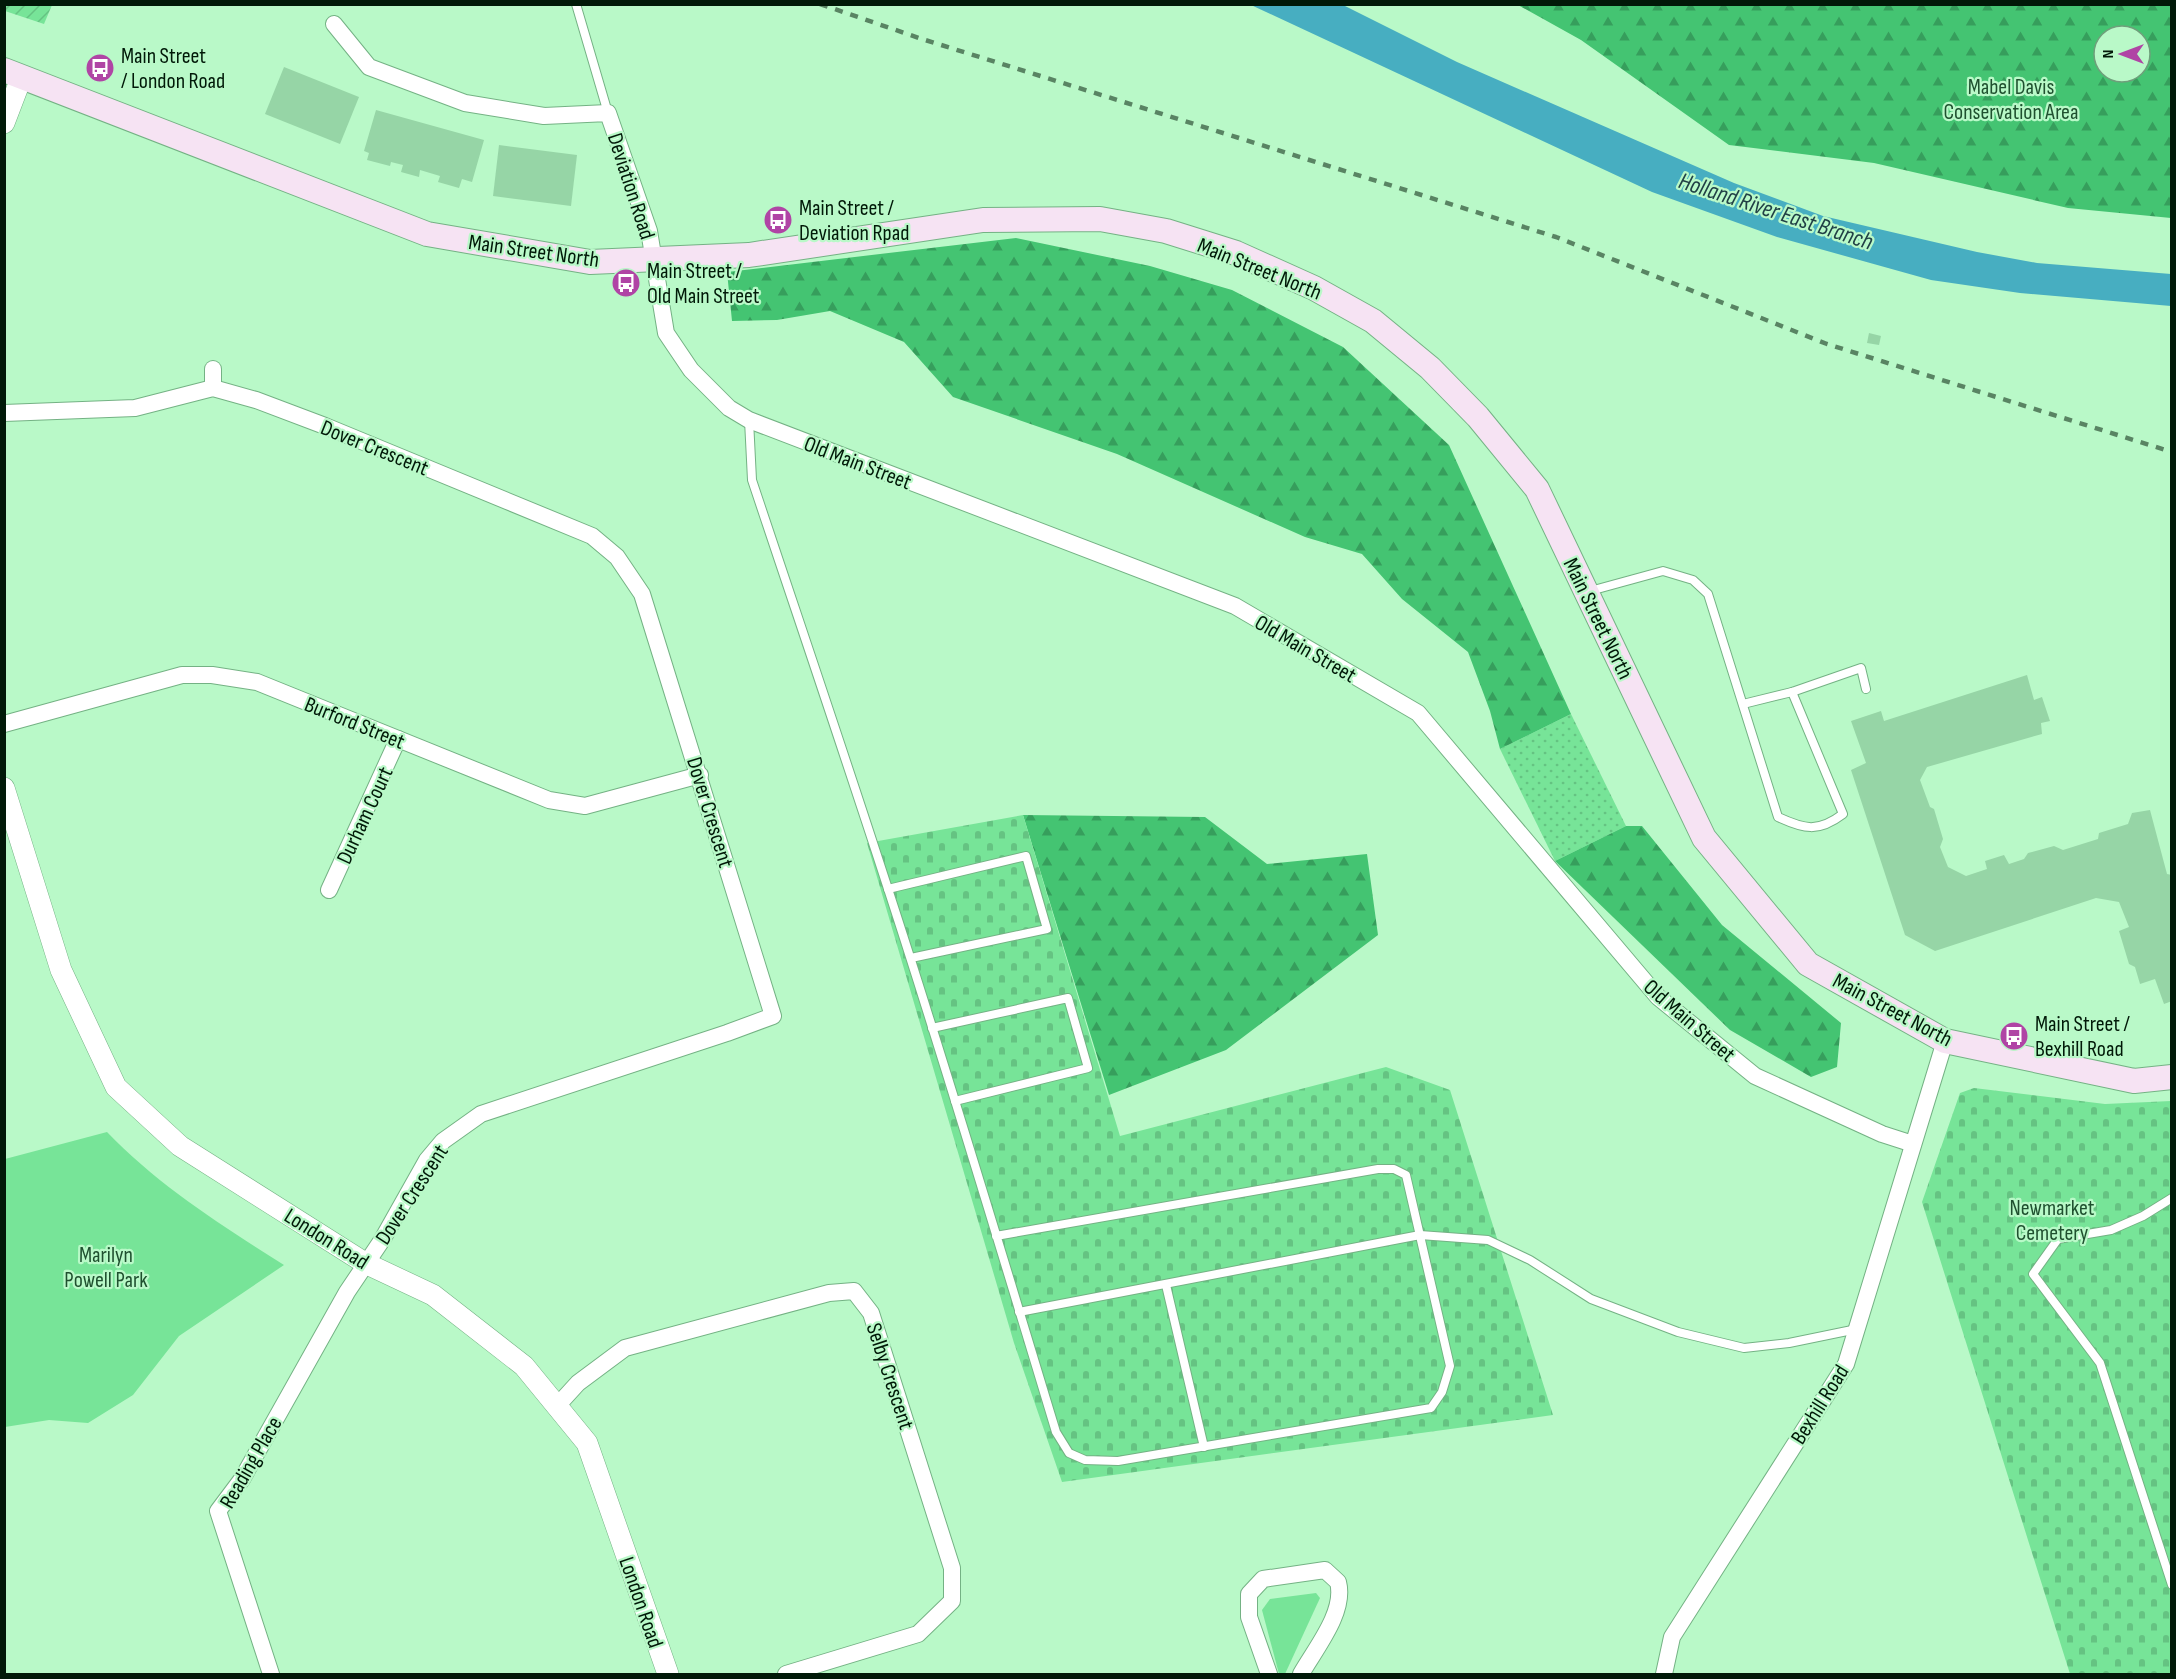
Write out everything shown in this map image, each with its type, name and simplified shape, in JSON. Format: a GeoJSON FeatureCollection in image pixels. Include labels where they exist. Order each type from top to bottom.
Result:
{"type":"FeatureCollection","features":[{"type":"Feature","properties":{"kind":"main road","name":"Main Street North"},"geometry":{"type":"LineString","coordinates":[[13,73],[427,234],[590,262],[749,255],[995,220],[1100,219],[1166,231],[1236,253],[1314,288],[1373,321],[1430,368],[1478,417],[1537,489],[1704,838],[1808,964],[1945,1041],[2134,1081],[2172,1077]]}},
{"type":"Feature","properties":{"kind":"street"},"geometry":{"type":"LineString","coordinates":[[334,24],[369,67],[465,103],[544,116],[608,114]]}},
{"type":"Feature","properties":{"kind":"street"},"geometry":{"type":"LineString","coordinates":[[4,123],[13,73]]}},
{"type":"Feature","properties":{"kind":"street","name":"Deviation Road"},"geometry":{"type":"LineString","coordinates":[[608,114],[649,231],[654,259]]}},
{"type":"Feature","properties":{"kind":"street","name":"Old Main Street"},"geometry":{"type":"LineString","coordinates":[[654,259],[666,333],[691,370],[729,408],[749,420],[1234,606],[1418,713],[1658,997],[1755,1076],[1882,1134],[1913,1144]]}},
{"type":"Feature","properties":{"kind":"street"},"geometry":{"type":"LineString","coordinates":[[213,369],[213,388]]}},
{"type":"Feature","properties":{"kind":"street","name":"Dover Crescent"},"geometry":{"type":"LineString","coordinates":[[4,413],[135,408],[213,388],[256,400],[592,536],[617,557],[642,594],[773,1016],[727,1034],[501,1106],[461,1125],[427,1160],[382,1240],[365,1263]]}},
{"type":"Feature","properties":{"kind":"street","name":"Burford Street"},"geometry":{"type":"LineString","coordinates":[[4,724],[182,675],[212,675],[257,682],[549,800],[585,806],[700,775]]}},
{"type":"Feature","properties":{"kind":"street","name":"Durham Court"},"geometry":{"type":"LineString","coordinates":[[329,890],[398,740]]}},
{"type":"Feature","properties":{"kind":"street","name":"London Road"},"geometry":{"type":"LineString","coordinates":[[4,788],[61,970],[116,1087],[180,1146],[365,1263],[433,1295],[524,1366],[587,1443],[668,1674]]}},
{"type":"Feature","properties":{"kind":"street","name":"Bexhill Road"},"geometry":{"type":"LineString","coordinates":[[1664,1674],[1672,1637],[1846,1364],[1945,1041]]}},
{"type":"Feature","properties":{"kind":"street","name":"Reading Place"},"geometry":{"type":"LineString","coordinates":[[271,1674],[218,1511],[242,1479],[365,1263]]}},
{"type":"Feature","properties":{"kind":"street","name":"Selby Crescent"},"geometry":{"type":"LineString","coordinates":[[557,1406],[578,1383],[625,1348],[829,1293],[854,1291],[871,1313],[952,1568],[952,1601],[918,1634],[786,1674]]}},
{"type":"Feature","properties":{"kind":"street"},"geometry":{"type":"LineString","coordinates":[[1269,1674],[1249,1617],[1249,1594],[1263,1579],[1325,1570],[1338,1582],[1339,1599],[1328,1626],[1301,1674]]}},
{"type":"Feature","properties":{"kind":"lane"},"geometry":{"type":"LineString","coordinates":[[576,4],[608,114]]}},
{"type":"Feature","properties":{"kind":"lane"},"geometry":{"type":"LineString","coordinates":[[749,420],[752,480],[911,958],[932,1028],[1056,1432],[1069,1453],[1085,1460],[1118,1461],[1431,1408],[1442,1392],[1450,1366],[1406,1174],[1394,1169],[1378,1169],[996,1236]]}},
{"type":"Feature","properties":{"kind":"lane"},"geometry":{"type":"LineString","coordinates":[[1586,592],[1663,571],[1693,580],[1708,594],[1778,817],[1805,829],[1831,824],[1843,814],[1792,692]]}},
{"type":"Feature","properties":{"kind":"lane"},"geometry":{"type":"LineString","coordinates":[[1743,704],[1792,692],[1861,668],[1866,689]]}},
{"type":"Feature","properties":{"kind":"lane"},"geometry":{"type":"LineString","coordinates":[[888,889],[1026,856],[1047,929],[911,958]]}},
{"type":"Feature","properties":{"kind":"lane"},"geometry":{"type":"LineString","coordinates":[[932,1028],[1068,998],[1088,1068],[955,1101]]}},
{"type":"Feature","properties":{"kind":"lane"},"geometry":{"type":"LineString","coordinates":[[2172,1198],[2143,1216],[2111,1230],[2058,1239],[2033,1274],[2100,1363],[2172,1586]]}},
{"type":"Feature","properties":{"kind":"lane"},"geometry":{"type":"LineString","coordinates":[[1019,1312],[1420,1235],[1488,1240],[1530,1260],[1591,1299],[1678,1332],[1744,1348],[1789,1343],[1857,1329]]}},
{"type":"Feature","properties":{"kind":"lane"},"geometry":{"type":"LineString","coordinates":[[1166,1285],[1204,1446]]}},
{"type":"Feature","properties":{"kind":"green space"},"geometry":{"type":"Polygon","coordinates":[[[5,4],[52,5],[44,24],[5,11],[5,4]]]}},
{"type":"Feature","properties":{"kind":"green space","name":"Mabel Davis Conservation Area"},"geometry":{"type":"Polygon","coordinates":[[[1518,5],[2171,5],[2171,218],[2068,208],[1874,163],[1729,145],[1581,40],[1518,5]]]}},
{"type":"Feature","properties":{"kind":"green space"},"geometry":{"type":"Polygon","coordinates":[[[1016,238],[1150,266],[1232,290],[1343,347],[1449,445],[1571,714],[1500,749],[1490,711],[1468,652],[1402,599],[1362,554],[1305,537],[1117,454],[953,397],[904,342],[830,311],[777,320],[732,321],[727,272],[1016,238]]]}},
{"type":"Feature","properties":{"kind":"green space"},"geometry":{"type":"Polygon","coordinates":[[[1571,714],[1626,826],[1555,861],[1500,749],[1571,714]]]}},
{"type":"Feature","properties":{"kind":"green space"},"geometry":{"type":"Polygon","coordinates":[[[1023,815],[1205,817],[1267,864],[1367,854],[1378,935],[1226,1050],[1109,1095],[1023,815]]]}},
{"type":"Feature","properties":{"kind":"green space"},"geometry":{"type":"Polygon","coordinates":[[[1023,815],[1120,1136],[1386,1067],[1450,1090],[1553,1415],[1062,1482],[1014,1343],[867,843],[1023,815]]]}},
{"type":"Feature","properties":{"kind":"green space"},"geometry":{"type":"Polygon","coordinates":[[[1626,826],[1642,826],[1722,925],[1841,1023],[1837,1067],[1811,1077],[1730,1030],[1555,861],[1626,826]]]}},
{"type":"Feature","properties":{"kind":"green space","name":"Newmarket Cemetery"},"geometry":{"type":"Polygon","coordinates":[[[1974,1088],[2105,1104],[2171,1101],[2171,1674],[2070,1674],[1922,1202],[1960,1093],[1974,1088]]]}},
{"type":"Feature","properties":{"kind":"green space","name":"Marilyn Powell Park"},"geometry":{"type":"Polygon","coordinates":[[[107,1132],[169,1187],[214,1220],[284,1265],[179,1336],[133,1395],[88,1423],[49,1420],[5,1427],[5,1159],[107,1132]]]}},
{"type":"Feature","properties":{"kind":"green space"},"geometry":{"type":"Polygon","coordinates":[[[1316,1593],[1320,1598],[1285,1674],[1279,1674],[1262,1610],[1270,1599],[1316,1593]]]}},
{"type":"Feature","properties":{"kind":"water","name":"Holland River East Branch"},"geometry":{"type":"Polygon","coordinates":[[[1251,5],[1343,5],[1457,62],[1734,183],[1823,216],[1977,252],[2037,263],[2171,274],[2171,306],[2020,293],[1931,280],[1777,237],[1652,192],[1251,5]]]}},
{"type":"Feature","properties":{"kind":"building"},"geometry":{"type":"Polygon","coordinates":[[[284,67],[359,97],[340,144],[265,114],[284,67]]]}},
{"type":"Feature","properties":{"kind":"building"},"geometry":{"type":"Polygon","coordinates":[[[376,110],[484,140],[472,182],[462,179],[459,188],[438,182],[440,176],[420,170],[419,177],[401,172],[403,165],[391,162],[390,166],[367,160],[369,153],[364,151],[376,110]]]}},
{"type":"Feature","properties":{"kind":"building"},"geometry":{"type":"Polygon","coordinates":[[[499,145],[577,155],[571,206],[493,196],[499,145]]]}},
{"type":"Feature","properties":{"kind":"building"},"geometry":{"type":"Polygon","coordinates":[[[1869,333],[1881,336],[1879,345],[1867,343],[1869,333]]]}},
{"type":"Feature","properties":{"kind":"building"},"geometry":{"type":"Polygon","coordinates":[[[2027,675],[2034,700],[2042,697],[2050,721],[2041,723],[2042,734],[1927,767],[1920,780],[1930,807],[1934,809],[1943,839],[1940,847],[1948,867],[1966,876],[1987,869],[1985,861],[2004,855],[2009,864],[2024,859],[2028,853],[2054,846],[2063,850],[2098,839],[2099,833],[2128,824],[2132,813],[2150,810],[2167,874],[2172,875],[2172,1001],[2164,1004],[2155,979],[2140,984],[2135,967],[2129,964],[2119,931],[2129,927],[2119,902],[2096,898],[1935,951],[1905,935],[1851,770],[1866,763],[1851,721],[1881,711],[1884,721],[2027,675]]]}},
{"type":"Feature","properties":{"kind":"railway"},"geometry":{"type":"LineString","coordinates":[[820,4],[922,39],[1556,237],[1827,344],[2172,452]]}},
{"type":"Feature","properties":{"kind":"place","name":"Main Street / London Road"},"geometry":{"type":"Point","coordinates":[100,68]}},
{"type":"Feature","properties":{"kind":"place","name":"Main Street / Deviation Rpad"},"geometry":{"type":"Point","coordinates":[778,220]}},
{"type":"Feature","properties":{"kind":"place","name":"Main Street / Old Main Street"},"geometry":{"type":"Point","coordinates":[626,283]}},
{"type":"Feature","properties":{"kind":"place","name":"Main Street / Bexhill Road"},"geometry":{"type":"Point","coordinates":[2014,1036]}}]}
